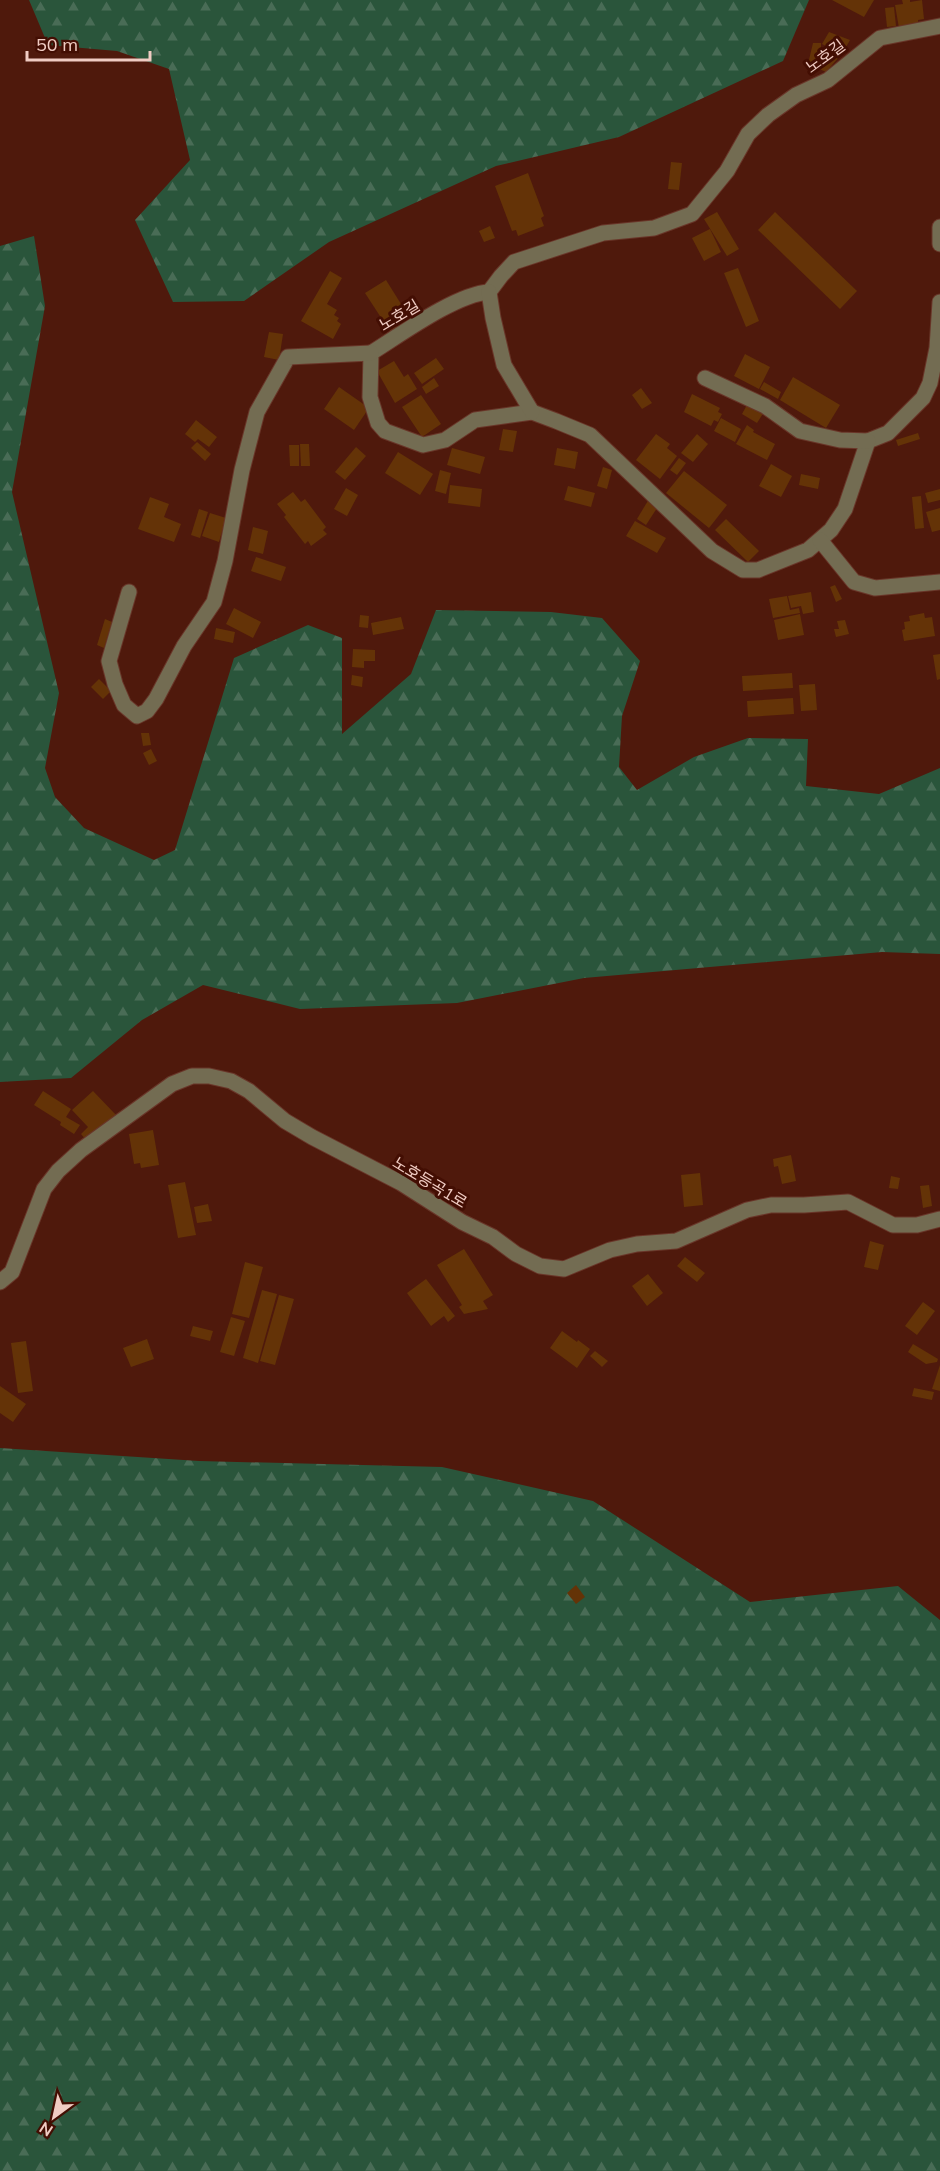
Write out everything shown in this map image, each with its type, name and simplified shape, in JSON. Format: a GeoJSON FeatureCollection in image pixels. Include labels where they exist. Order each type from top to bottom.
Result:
{"type":"FeatureCollection","features":[{"type":"Feature","properties":{"kind":"street","name":"노호길"},"geometry":{"type":"LineString","coordinates":[[868,441],[845,508],[831,530],[808,550],[784,561],[758,570],[743,570],[712,550],[590,435],[532,412],[475,420],[444,441],[423,445],[385,431],[378,423],[370,397],[371,353],[445,308],[478,292],[489,292],[514,262],[603,233],[654,228],[692,214],[727,171],[747,134],[768,115],[796,96],[828,80],[880,38],[940,26]]}},
{"type":"Feature","properties":{"kind":"street"},"geometry":{"type":"LineString","coordinates":[[940,227],[940,244]]}},
{"type":"Feature","properties":{"kind":"street"},"geometry":{"type":"LineString","coordinates":[[489,292],[492,318],[504,365],[532,412]]}},
{"type":"Feature","properties":{"kind":"street"},"geometry":{"type":"LineString","coordinates":[[705,378],[765,406],[800,431],[840,440],[868,441],[888,433],[923,398],[930,383],[937,348],[940,302]]}},
{"type":"Feature","properties":{"kind":"street"},"geometry":{"type":"LineString","coordinates":[[129,592],[109,660],[114,684],[124,705],[137,716],[147,711],[156,699],[184,646],[214,602],[225,561],[242,470],[257,412],[288,357],[371,353]]}},
{"type":"Feature","properties":{"kind":"street"},"geometry":{"type":"LineString","coordinates":[[820,540],[854,582],[875,588],[940,582]]}},
{"type":"Feature","properties":{"kind":"street","name":"노호등곡1로"},"geometry":{"type":"LineString","coordinates":[[0,1282],[12,1272],[44,1189],[58,1171],[81,1150],[172,1084],[192,1077],[209,1076],[231,1081],[249,1090],[285,1121],[401,1183],[462,1222],[493,1237],[516,1254],[540,1266],[564,1269],[610,1250],[637,1244],[676,1240],[747,1210],[771,1205],[848,1202],[893,1225],[917,1225],[940,1219]]}},
{"type":"Feature","properties":{"kind":"green space"},"geometry":{"type":"Polygon","coordinates":[[[29,0],[809,0],[783,61],[619,137],[496,166],[329,242],[244,301],[173,302],[135,220],[190,160],[169,69],[117,51],[48,45],[29,0]]]}},
{"type":"Feature","properties":{"kind":"green space"},"geometry":{"type":"Polygon","coordinates":[[[34,236],[45,306],[12,492],[59,693],[45,768],[55,797],[84,828],[154,860],[175,850],[234,658],[308,625],[342,638],[342,734],[411,674],[436,610],[551,612],[602,618],[640,661],[622,716],[619,767],[637,790],[694,757],[748,738],[808,739],[806,786],[879,794],[940,768],[940,954],[882,952],[584,978],[457,1003],[300,1009],[203,985],[142,1020],[71,1078],[0,1082],[0,246],[34,236]]]}},
{"type":"Feature","properties":{"kind":"green space"},"geometry":{"type":"Polygon","coordinates":[[[0,1448],[199,1461],[442,1467],[593,1501],[750,1602],[898,1586],[940,1620],[940,2171],[0,2171],[0,1448]]]}},
{"type":"Feature","properties":{"kind":"building"},"geometry":{"type":"Polygon","coordinates":[[[832,0],[874,0],[864,17],[832,0]]]}},
{"type":"Feature","properties":{"kind":"building"},"geometry":{"type":"Polygon","coordinates":[[[902,0],[910,0],[910,2],[922,0],[924,19],[918,20],[918,25],[899,28],[895,5],[903,4],[902,0]]]}},
{"type":"Feature","properties":{"kind":"building"},"geometry":{"type":"Polygon","coordinates":[[[894,7],[896,26],[887,27],[885,8],[894,7]]]}},
{"type":"Feature","properties":{"kind":"building"},"geometry":{"type":"Polygon","coordinates":[[[829,32],[850,40],[842,54],[822,44],[829,32]]]}},
{"type":"Feature","properties":{"kind":"building"},"geometry":{"type":"Polygon","coordinates":[[[813,43],[821,43],[821,47],[839,57],[826,72],[808,64],[813,43]]]}},
{"type":"Feature","properties":{"kind":"building"},"geometry":{"type":"Polygon","coordinates":[[[671,162],[682,163],[679,190],[668,189],[671,162]]]}},
{"type":"Feature","properties":{"kind":"building"},"geometry":{"type":"Polygon","coordinates":[[[528,173],[544,216],[541,218],[544,226],[518,236],[516,230],[512,231],[495,186],[528,173]]]}},
{"type":"Feature","properties":{"kind":"building"},"geometry":{"type":"Polygon","coordinates":[[[717,212],[739,249],[727,256],[704,219],[717,212]]]}},
{"type":"Feature","properties":{"kind":"building"},"geometry":{"type":"Polygon","coordinates":[[[775,212],[857,291],[840,309],[758,230],[775,212]]]}},
{"type":"Feature","properties":{"kind":"building"},"geometry":{"type":"Polygon","coordinates":[[[490,226],[495,238],[484,242],[479,231],[490,226]]]}},
{"type":"Feature","properties":{"kind":"building"},"geometry":{"type":"Polygon","coordinates":[[[710,229],[721,252],[704,261],[692,238],[710,229]]]}},
{"type":"Feature","properties":{"kind":"building"},"geometry":{"type":"Polygon","coordinates":[[[738,268],[759,321],[746,327],[724,273],[738,268]]]}},
{"type":"Feature","properties":{"kind":"building"},"geometry":{"type":"Polygon","coordinates":[[[330,271],[342,278],[327,304],[337,310],[334,315],[339,318],[337,321],[341,324],[333,339],[301,321],[330,271]]]}},
{"type":"Feature","properties":{"kind":"building"},"geometry":{"type":"Polygon","coordinates":[[[386,280],[411,320],[391,333],[365,293],[386,280]]]}},
{"type":"Feature","properties":{"kind":"building"},"geometry":{"type":"Polygon","coordinates":[[[269,332],[283,334],[279,360],[264,357],[269,332]]]}},
{"type":"Feature","properties":{"kind":"building"},"geometry":{"type":"Polygon","coordinates":[[[745,354],[770,367],[759,389],[734,376],[745,354]]]}},
{"type":"Feature","properties":{"kind":"building"},"geometry":{"type":"Polygon","coordinates":[[[436,358],[444,369],[422,384],[414,373],[436,358]]]}},
{"type":"Feature","properties":{"kind":"building"},"geometry":{"type":"Polygon","coordinates":[[[394,361],[404,377],[408,374],[417,389],[395,403],[377,371],[394,361]]]}},
{"type":"Feature","properties":{"kind":"building"},"geometry":{"type":"Polygon","coordinates":[[[793,377],[840,405],[826,428],[780,400],[793,377]]]}},
{"type":"Feature","properties":{"kind":"building"},"geometry":{"type":"Polygon","coordinates":[[[434,378],[439,386],[426,394],[422,387],[434,378]]]}},
{"type":"Feature","properties":{"kind":"building"},"geometry":{"type":"Polygon","coordinates":[[[764,382],[781,392],[778,399],[760,389],[764,382]]]}},
{"type":"Feature","properties":{"kind":"building"},"geometry":{"type":"Polygon","coordinates":[[[339,387],[369,408],[354,430],[324,409],[339,387]]]}},
{"type":"Feature","properties":{"kind":"building"},"geometry":{"type":"Polygon","coordinates":[[[641,388],[652,403],[642,409],[632,395],[641,388]]]}},
{"type":"Feature","properties":{"kind":"building"},"geometry":{"type":"Polygon","coordinates":[[[692,394],[720,408],[718,412],[722,414],[718,422],[714,420],[711,426],[684,412],[692,394]]]}},
{"type":"Feature","properties":{"kind":"building"},"geometry":{"type":"Polygon","coordinates":[[[421,395],[441,424],[422,437],[402,407],[421,395]]]}},
{"type":"Feature","properties":{"kind":"building"},"geometry":{"type":"Polygon","coordinates":[[[748,403],[764,412],[757,423],[742,414],[748,403]]]}},
{"type":"Feature","properties":{"kind":"building"},"geometry":{"type":"Polygon","coordinates":[[[721,418],[741,429],[735,442],[714,431],[721,418]]]}},
{"type":"Feature","properties":{"kind":"building"},"geometry":{"type":"Polygon","coordinates":[[[196,420],[217,437],[209,447],[198,439],[195,442],[185,434],[196,420]]]}},
{"type":"Feature","properties":{"kind":"building"},"geometry":{"type":"Polygon","coordinates":[[[747,425],[754,430],[753,432],[775,444],[767,460],[736,444],[747,425]]]}},
{"type":"Feature","properties":{"kind":"building"},"geometry":{"type":"Polygon","coordinates":[[[503,429],[517,431],[513,452],[499,450],[503,429]]]}},
{"type":"Feature","properties":{"kind":"building"},"geometry":{"type":"Polygon","coordinates":[[[918,433],[920,439],[898,446],[896,440],[918,433]]]}},
{"type":"Feature","properties":{"kind":"building"},"geometry":{"type":"Polygon","coordinates":[[[656,434],[670,444],[667,448],[677,456],[660,479],[636,460],[656,434]]]}},
{"type":"Feature","properties":{"kind":"building"},"geometry":{"type":"Polygon","coordinates":[[[697,434],[708,444],[693,462],[681,453],[697,434]]]}},
{"type":"Feature","properties":{"kind":"building"},"geometry":{"type":"Polygon","coordinates":[[[197,442],[211,454],[205,461],[191,448],[197,442]]]}},
{"type":"Feature","properties":{"kind":"building"},"geometry":{"type":"Polygon","coordinates":[[[300,444],[309,444],[310,466],[301,466],[300,444]]]}},
{"type":"Feature","properties":{"kind":"building"},"geometry":{"type":"Polygon","coordinates":[[[289,445],[299,445],[299,466],[290,466],[289,445]]]}},
{"type":"Feature","properties":{"kind":"building"},"geometry":{"type":"Polygon","coordinates":[[[356,447],[366,456],[345,480],[335,472],[356,447]]]}},
{"type":"Feature","properties":{"kind":"building"},"geometry":{"type":"Polygon","coordinates":[[[452,448],[485,457],[480,474],[447,465],[452,448]]]}},
{"type":"Feature","properties":{"kind":"building"},"geometry":{"type":"Polygon","coordinates":[[[557,448],[578,452],[575,469],[554,465],[557,448]]]}},
{"type":"Feature","properties":{"kind":"building"},"geometry":{"type":"Polygon","coordinates":[[[398,452],[433,474],[420,495],[385,473],[398,452]]]}},
{"type":"Feature","properties":{"kind":"building"},"geometry":{"type":"Polygon","coordinates":[[[679,458],[686,463],[677,475],[670,470],[679,458]]]}},
{"type":"Feature","properties":{"kind":"building"},"geometry":{"type":"Polygon","coordinates":[[[771,464],[792,476],[781,497],[759,486],[771,464]]]}},
{"type":"Feature","properties":{"kind":"building"},"geometry":{"type":"Polygon","coordinates":[[[603,467],[612,470],[607,489],[597,486],[603,467]]]}},
{"type":"Feature","properties":{"kind":"building"},"geometry":{"type":"Polygon","coordinates":[[[440,470],[451,473],[446,494],[435,491],[440,470]]]}},
{"type":"Feature","properties":{"kind":"building"},"geometry":{"type":"Polygon","coordinates":[[[684,471],[727,505],[709,528],[666,493],[684,471]]]}},
{"type":"Feature","properties":{"kind":"building"},"geometry":{"type":"Polygon","coordinates":[[[801,474],[820,478],[818,489],[799,485],[801,474]]]}},
{"type":"Feature","properties":{"kind":"building"},"geometry":{"type":"Polygon","coordinates":[[[450,485],[482,489],[480,507],[448,503],[450,485]]]}},
{"type":"Feature","properties":{"kind":"building"},"geometry":{"type":"Polygon","coordinates":[[[568,486],[595,493],[591,507],[564,500],[568,486]]]}},
{"type":"Feature","properties":{"kind":"building"},"geometry":{"type":"Polygon","coordinates":[[[346,488],[358,495],[347,516],[334,509],[346,488]]]}},
{"type":"Feature","properties":{"kind":"building"},"geometry":{"type":"Polygon","coordinates":[[[940,489],[940,500],[928,503],[925,493],[940,489]]]}},
{"type":"Feature","properties":{"kind":"building"},"geometry":{"type":"Polygon","coordinates":[[[293,492],[301,502],[305,499],[326,527],[323,530],[327,534],[311,546],[308,541],[305,544],[277,504],[293,492]]]}},
{"type":"Feature","properties":{"kind":"building"},"geometry":{"type":"Polygon","coordinates":[[[921,496],[924,528],[915,529],[912,497],[921,496]]]}},
{"type":"Feature","properties":{"kind":"building"},"geometry":{"type":"Polygon","coordinates":[[[150,497],[169,504],[164,517],[181,524],[174,542],[138,529],[150,497]]]}},
{"type":"Feature","properties":{"kind":"building"},"geometry":{"type":"Polygon","coordinates":[[[649,499],[659,505],[646,525],[637,519],[649,499]]]}},
{"type":"Feature","properties":{"kind":"building"},"geometry":{"type":"Polygon","coordinates":[[[940,508],[940,530],[932,532],[926,512],[940,508]]]}},
{"type":"Feature","properties":{"kind":"building"},"geometry":{"type":"Polygon","coordinates":[[[199,509],[208,512],[200,538],[191,535],[199,509]]]}},
{"type":"Feature","properties":{"kind":"building"},"geometry":{"type":"Polygon","coordinates":[[[210,513],[226,518],[219,542],[202,536],[210,513]]]}},
{"type":"Feature","properties":{"kind":"building"},"geometry":{"type":"Polygon","coordinates":[[[726,519],[759,551],[748,562],[715,530],[726,519]]]}},
{"type":"Feature","properties":{"kind":"building"},"geometry":{"type":"Polygon","coordinates":[[[635,521],[666,538],[657,553],[626,536],[635,521]]]}},
{"type":"Feature","properties":{"kind":"building"},"geometry":{"type":"Polygon","coordinates":[[[253,527],[268,531],[263,554],[248,550],[253,527]]]}},
{"type":"Feature","properties":{"kind":"building"},"geometry":{"type":"Polygon","coordinates":[[[256,557],[286,567],[281,581],[251,571],[256,557]]]}},
{"type":"Feature","properties":{"kind":"building"},"geometry":{"type":"Polygon","coordinates":[[[835,585],[842,599],[836,602],[830,587],[835,585]]]}},
{"type":"Feature","properties":{"kind":"building"},"geometry":{"type":"Polygon","coordinates":[[[811,592],[814,612],[803,614],[801,606],[791,608],[788,596],[811,592]]]}},
{"type":"Feature","properties":{"kind":"building"},"geometry":{"type":"Polygon","coordinates":[[[787,596],[790,610],[799,608],[800,613],[773,618],[769,599],[787,596]]]}},
{"type":"Feature","properties":{"kind":"building"},"geometry":{"type":"Polygon","coordinates":[[[234,608],[261,622],[253,638],[226,624],[234,608]]]}},
{"type":"Feature","properties":{"kind":"building"},"geometry":{"type":"Polygon","coordinates":[[[924,613],[925,618],[932,617],[935,636],[904,641],[902,630],[905,629],[904,622],[910,621],[909,616],[924,613]]]}},
{"type":"Feature","properties":{"kind":"building"},"geometry":{"type":"Polygon","coordinates":[[[800,614],[804,635],[778,640],[774,620],[800,614]]]}},
{"type":"Feature","properties":{"kind":"building"},"geometry":{"type":"Polygon","coordinates":[[[360,615],[369,616],[368,628],[359,627],[360,615]]]}},
{"type":"Feature","properties":{"kind":"building"},"geometry":{"type":"Polygon","coordinates":[[[401,617],[404,629],[373,635],[371,623],[401,617]]]}},
{"type":"Feature","properties":{"kind":"building"},"geometry":{"type":"Polygon","coordinates":[[[105,619],[112,622],[104,648],[97,645],[105,619]]]}},
{"type":"Feature","properties":{"kind":"building"},"geometry":{"type":"Polygon","coordinates":[[[845,620],[849,634],[836,637],[834,629],[839,629],[837,621],[845,620]]]}},
{"type":"Feature","properties":{"kind":"building"},"geometry":{"type":"Polygon","coordinates":[[[216,628],[235,632],[233,643],[214,639],[216,628]]]}},
{"type":"Feature","properties":{"kind":"building"},"geometry":{"type":"Polygon","coordinates":[[[353,649],[375,650],[375,661],[364,661],[364,668],[352,667],[353,649]]]}},
{"type":"Feature","properties":{"kind":"building"},"geometry":{"type":"Polygon","coordinates":[[[940,654],[940,679],[937,680],[933,655],[940,654]]]}},
{"type":"Feature","properties":{"kind":"building"},"geometry":{"type":"Polygon","coordinates":[[[792,673],[793,688],[743,691],[742,676],[792,673]]]}},
{"type":"Feature","properties":{"kind":"building"},"geometry":{"type":"Polygon","coordinates":[[[352,675],[363,677],[362,687],[351,685],[352,675]]]}},
{"type":"Feature","properties":{"kind":"building"},"geometry":{"type":"Polygon","coordinates":[[[99,679],[111,691],[103,699],[91,687],[99,679]]]}},
{"type":"Feature","properties":{"kind":"building"},"geometry":{"type":"Polygon","coordinates":[[[815,684],[817,710],[801,711],[799,685],[815,684]]]}},
{"type":"Feature","properties":{"kind":"building"},"geometry":{"type":"Polygon","coordinates":[[[793,698],[794,714],[748,717],[747,701],[793,698]]]}},
{"type":"Feature","properties":{"kind":"building"},"geometry":{"type":"Polygon","coordinates":[[[141,733],[149,733],[151,745],[143,746],[141,733]]]}},
{"type":"Feature","properties":{"kind":"building"},"geometry":{"type":"Polygon","coordinates":[[[151,749],[157,761],[149,765],[143,753],[151,749]]]}},
{"type":"Feature","properties":{"kind":"building"},"geometry":{"type":"Polygon","coordinates":[[[43,1091],[71,1109],[66,1117],[80,1125],[74,1134],[60,1125],[61,1122],[34,1105],[43,1091]]]}},
{"type":"Feature","properties":{"kind":"building"},"geometry":{"type":"Polygon","coordinates":[[[93,1091],[116,1115],[87,1141],[81,1134],[88,1127],[72,1110],[93,1091]]]}},
{"type":"Feature","properties":{"kind":"building"},"geometry":{"type":"Polygon","coordinates":[[[153,1130],[159,1165],[141,1168],[140,1163],[134,1164],[129,1134],[153,1130]]]}},
{"type":"Feature","properties":{"kind":"building"},"geometry":{"type":"Polygon","coordinates":[[[791,1155],[796,1181],[782,1184],[778,1166],[774,1167],[773,1159],[791,1155]]]}},
{"type":"Feature","properties":{"kind":"building"},"geometry":{"type":"Polygon","coordinates":[[[700,1173],[703,1205],[684,1207],[681,1175],[700,1173]]]}},
{"type":"Feature","properties":{"kind":"building"},"geometry":{"type":"Polygon","coordinates":[[[891,1176],[900,1178],[898,1189],[889,1188],[891,1176]]]}},
{"type":"Feature","properties":{"kind":"building"},"geometry":{"type":"Polygon","coordinates":[[[185,1182],[196,1235],[178,1238],[168,1185],[185,1182]]]}},
{"type":"Feature","properties":{"kind":"building"},"geometry":{"type":"Polygon","coordinates":[[[929,1185],[932,1206],[923,1208],[920,1186],[929,1185]]]}},
{"type":"Feature","properties":{"kind":"building"},"geometry":{"type":"Polygon","coordinates":[[[208,1204],[212,1221],[197,1223],[194,1207],[208,1204]]]}},
{"type":"Feature","properties":{"kind":"building"},"geometry":{"type":"Polygon","coordinates":[[[870,1241],[884,1245],[878,1270],[864,1267],[870,1241]]]}},
{"type":"Feature","properties":{"kind":"building"},"geometry":{"type":"Polygon","coordinates":[[[464,1249],[493,1295],[483,1301],[488,1309],[464,1314],[459,1307],[462,1305],[437,1265],[464,1249]]]}},
{"type":"Feature","properties":{"kind":"building"},"geometry":{"type":"Polygon","coordinates":[[[685,1257],[705,1273],[697,1282],[677,1266],[685,1257]]]}},
{"type":"Feature","properties":{"kind":"building"},"geometry":{"type":"Polygon","coordinates":[[[245,1262],[263,1267],[249,1318],[232,1314],[245,1262]]]}},
{"type":"Feature","properties":{"kind":"building"},"geometry":{"type":"Polygon","coordinates":[[[648,1274],[663,1293],[647,1306],[632,1286],[648,1274]]]}},
{"type":"Feature","properties":{"kind":"building"},"geometry":{"type":"Polygon","coordinates":[[[426,1279],[455,1316],[448,1322],[444,1316],[431,1326],[407,1293],[426,1279]]]}},
{"type":"Feature","properties":{"kind":"building"},"geometry":{"type":"Polygon","coordinates":[[[262,1290],[277,1294],[258,1363],[243,1358],[262,1290]]]}},
{"type":"Feature","properties":{"kind":"building"},"geometry":{"type":"Polygon","coordinates":[[[279,1295],[294,1299],[275,1365],[260,1361],[279,1295]]]}},
{"type":"Feature","properties":{"kind":"building"},"geometry":{"type":"Polygon","coordinates":[[[923,1302],[935,1311],[917,1335],[905,1326],[923,1302]]]}},
{"type":"Feature","properties":{"kind":"building"},"geometry":{"type":"Polygon","coordinates":[[[231,1317],[245,1321],[234,1356],[220,1352],[231,1317]]]}},
{"type":"Feature","properties":{"kind":"building"},"geometry":{"type":"Polygon","coordinates":[[[193,1326],[213,1331],[210,1341],[190,1336],[193,1326]]]}},
{"type":"Feature","properties":{"kind":"building"},"geometry":{"type":"Polygon","coordinates":[[[562,1331],[590,1349],[577,1368],[550,1348],[562,1331]]]}},
{"type":"Feature","properties":{"kind":"building"},"geometry":{"type":"Polygon","coordinates":[[[147,1339],[154,1359],[131,1367],[123,1348],[147,1339]]]}},
{"type":"Feature","properties":{"kind":"building"},"geometry":{"type":"Polygon","coordinates":[[[26,1341],[33,1391],[18,1393],[11,1343],[26,1341]]]}},
{"type":"Feature","properties":{"kind":"building"},"geometry":{"type":"Polygon","coordinates":[[[913,1344],[938,1359],[937,1362],[926,1364],[908,1352],[913,1344]]]}},
{"type":"Feature","properties":{"kind":"building"},"geometry":{"type":"Polygon","coordinates":[[[595,1351],[608,1361],[602,1367],[590,1356],[595,1351]]]}},
{"type":"Feature","properties":{"kind":"building"},"geometry":{"type":"Polygon","coordinates":[[[940,1365],[940,1391],[932,1389],[940,1365]]]}},
{"type":"Feature","properties":{"kind":"building"},"geometry":{"type":"Polygon","coordinates":[[[0,1386],[26,1404],[13,1422],[0,1413],[0,1386]]]}},
{"type":"Feature","properties":{"kind":"building"},"geometry":{"type":"Polygon","coordinates":[[[914,1388],[934,1392],[932,1400],[912,1396],[914,1388]]]}},
{"type":"Feature","properties":{"kind":"building"},"geometry":{"type":"Polygon","coordinates":[[[576,1585],[585,1597],[576,1604],[567,1593],[576,1585]]]}}]}
